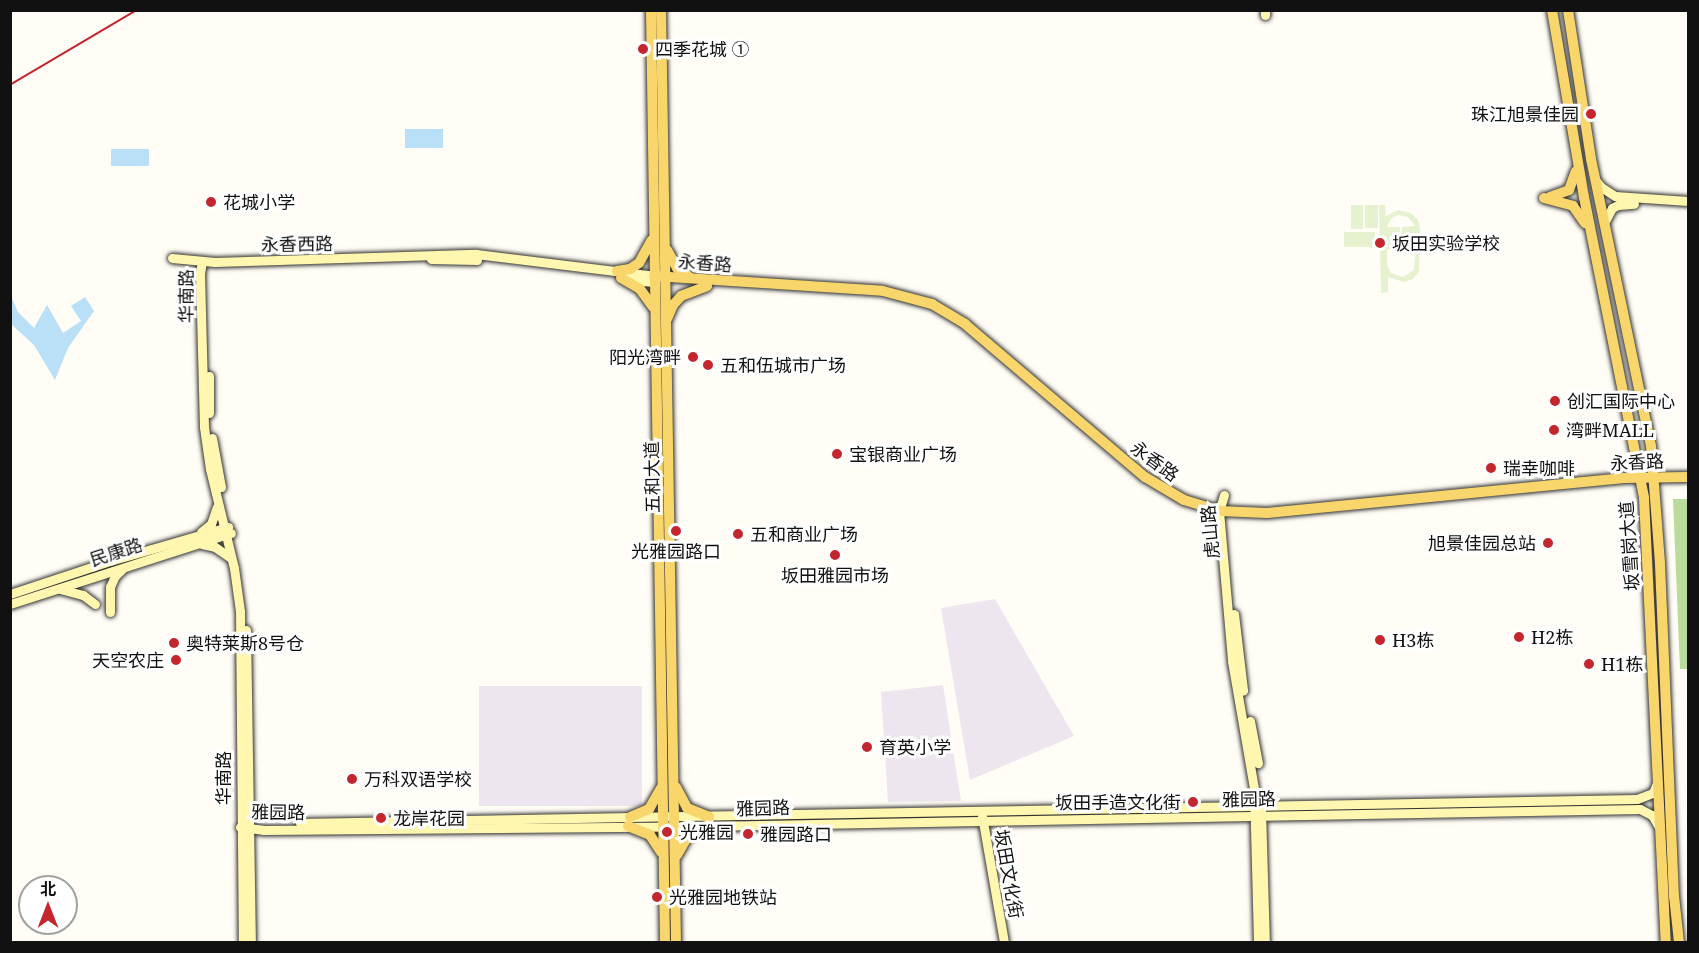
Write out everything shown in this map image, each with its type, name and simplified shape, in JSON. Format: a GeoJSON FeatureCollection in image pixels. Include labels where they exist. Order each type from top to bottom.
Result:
{"type":"FeatureCollection","features":[{"type":"Feature","properties":{"kind":"main road","name":"五和大道"},"geometry":{"type":"LineString","coordinates":[[651,10],[661,236]]}},
{"type":"Feature","properties":{"kind":"main road","name":"五和大道"},"geometry":{"type":"LineString","coordinates":[[661,10],[661,236],[659,279],[654,315],[662,326]]}},
{"type":"Feature","properties":{"kind":"main road","name":"坂雪岗大道"},"geometry":{"type":"LineString","coordinates":[[1552,10],[1591,236],[1644,498],[1666,942]]}},
{"type":"Feature","properties":{"kind":"main road","name":"坂雪岗大道"},"geometry":{"type":"LineString","coordinates":[[1568,10],[1595,179],[1652,446],[1677,941]]}},
{"type":"Feature","properties":{"kind":"main road"},"geometry":{"type":"LineString","coordinates":[[1577,161],[1574,182],[1569,190],[1561,195],[1544,198],[1569,204],[1576,209],[1591,236]]}},
{"type":"Feature","properties":{"kind":"main road"},"geometry":{"type":"LineString","coordinates":[[1595,179],[1601,187],[1615,196],[1689,201]]}},
{"type":"Feature","properties":{"kind":"main road"},"geometry":{"type":"LineString","coordinates":[[1604,225],[1607,213],[1618,205],[1689,207]]}},
{"type":"Feature","properties":{"kind":"main road"},"geometry":{"type":"LineString","coordinates":[[654,315],[651,302],[645,294],[619,275],[639,263],[661,236],[676,268],[686,276],[698,279]]}},
{"type":"Feature","properties":{"kind":"main road","name":"永香西路"},"geometry":{"type":"LineString","coordinates":[[172,258],[202,261],[423,257],[443,254],[489,255],[659,279]]}},
{"type":"Feature","properties":{"kind":"main road","name":"华南路"},"geometry":{"type":"LineString","coordinates":[[202,261],[200,274],[206,447],[218,501],[242,580],[246,620],[246,827],[243,942]]}},
{"type":"Feature","properties":{"kind":"main road","name":"华南路"},"geometry":{"type":"LineString","coordinates":[[202,261],[206,295],[210,427],[240,611],[251,942]]}},
{"type":"Feature","properties":{"kind":"main road","name":"五和大道"},"geometry":{"type":"LineString","coordinates":[[659,279],[662,326],[669,821],[675,864],[676,942]]}},
{"type":"Feature","properties":{"kind":"main road","name":"永香路"},"geometry":{"type":"LineString","coordinates":[[659,279],[707,286],[873,296],[903,301],[929,309],[965,333],[1141,482],[1182,506],[1222,515],[1281,512],[1639,481],[1689,483]]}},
{"type":"Feature","properties":{"kind":"main road","name":"永香路"},"geometry":{"type":"LineString","coordinates":[[659,279],[698,279],[883,291],[932,304],[965,324],[1145,477],[1184,500],[1222,515]]}},
{"type":"Feature","properties":{"kind":"main road"},"geometry":{"type":"LineString","coordinates":[[662,326],[676,300],[693,290],[707,286]]}},
{"type":"Feature","properties":{"kind":"main road","name":"永香路"},"geometry":{"type":"LineString","coordinates":[[1654,481],[1689,477]]}},
{"type":"Feature","properties":{"kind":"main road"},"geometry":{"type":"LineString","coordinates":[[218,501],[214,519],[196,540],[215,547],[231,558]]}},
{"type":"Feature","properties":{"kind":"main road","name":"虎山路"},"geometry":{"type":"LineString","coordinates":[[1222,515],[1232,661],[1258,811],[1264,942]]}},
{"type":"Feature","properties":{"kind":"main road","name":"民康路"},"geometry":{"type":"LineString","coordinates":[[10,594],[228,531]]}},
{"type":"Feature","properties":{"kind":"main road","name":"民康路"},"geometry":{"type":"LineString","coordinates":[[10,604],[127,566],[196,540]]}},
{"type":"Feature","properties":{"kind":"main road"},"geometry":{"type":"LineString","coordinates":[[110,612],[112,582],[118,572],[127,566]]}},
{"type":"Feature","properties":{"kind":"main road"},"geometry":{"type":"LineString","coordinates":[[58,589],[76,592],[95,604]]}},
{"type":"Feature","properties":{"kind":"main road"},"geometry":{"type":"LineString","coordinates":[[663,861],[653,838],[629,822],[649,809],[668,778],[687,808],[707,821],[685,839],[675,864]]}},
{"type":"Feature","properties":{"kind":"main road","name":"雅园路"},"geometry":{"type":"LineString","coordinates":[[1258,811],[1636,799],[1653,793],[1657,783]]}},
{"type":"Feature","properties":{"kind":"main road","name":"雅园路"},"geometry":{"type":"LineString","coordinates":[[246,827],[742,821],[1258,811],[1640,809],[1652,815],[1659,827]]}},
{"type":"Feature","properties":{"kind":"main road","name":"虎山路"},"geometry":{"type":"LineString","coordinates":[[1258,811],[1258,942]]}},
{"type":"Feature","properties":{"kind":"main road","name":"坂田文化街"},"geometry":{"type":"LineString","coordinates":[[982,816],[1004,942]]}},
{"type":"Feature","properties":{"kind":"main road","name":"五和大道"},"geometry":{"type":"LineString","coordinates":[[665,942],[663,861],[669,821]]}},
{"type":"Feature","properties":{"kind":"main road"},"geometry":{"type":"LineString","coordinates":[[1677,941],[1689,931]]}},
{"type":"Feature","properties":{"kind":"shaded area"},"geometry":{"type":"Polygon","coordinates":[[[995,599],[1074,736],[970,780],[941,608],[995,599]]]}},
{"type":"Feature","properties":{"kind":"shaded area"},"geometry":{"type":"Polygon","coordinates":[[[943,685],[961,801],[888,802],[881,692],[943,685]]]}},
{"type":"Feature","properties":{"kind":"shaded area"},"geometry":{"type":"Polygon","coordinates":[[[479,686],[642,686],[642,806],[479,806],[479,686]]]}},
{"type":"Feature","properties":{"kind":"green space"},"geometry":{"type":"Polygon","coordinates":[[[1351,205],[1363,205],[1363,229],[1351,229],[1351,205]]]}},
{"type":"Feature","properties":{"kind":"green space"},"geometry":{"type":"Polygon","coordinates":[[[1365,205],[1378,205],[1378,228],[1365,228],[1365,205]]]}},
{"type":"Feature","properties":{"kind":"green space"},"geometry":{"type":"Polygon","coordinates":[[[1379,205],[1385,205],[1386,216],[1398,210],[1411,213],[1418,220],[1420,228],[1419,272],[1413,279],[1404,282],[1388,277],[1388,292],[1381,293],[1379,205]],[[1398,215],[1392,218],[1387,226],[1387,264],[1391,273],[1403,277],[1414,270],[1416,250],[1402,250],[1402,227],[1415,226],[1408,217],[1398,215]]]}},
{"type":"Feature","properties":{"kind":"green space"},"geometry":{"type":"Polygon","coordinates":[[[1387,227],[1400,227],[1400,250],[1387,250],[1387,227]]]}},
{"type":"Feature","properties":{"kind":"green space"},"geometry":{"type":"Polygon","coordinates":[[[1344,232],[1375,232],[1375,247],[1344,247],[1344,232]]]}},
{"type":"Feature","properties":{"kind":"green space"},"geometry":{"type":"Polygon","coordinates":[[[1673,499],[1688,499],[1688,669],[1680,669],[1673,499]]]}},
{"type":"Feature","properties":{"kind":"water"},"geometry":{"type":"Polygon","coordinates":[[[405,129],[443,129],[443,148],[405,148],[405,129]]]}},
{"type":"Feature","properties":{"kind":"water"},"geometry":{"type":"Polygon","coordinates":[[[111,149],[149,149],[149,166],[111,166],[111,149]]]}},
{"type":"Feature","properties":{"kind":"water"},"geometry":{"type":"Polygon","coordinates":[[[11,296],[18,312],[34,328],[47,305],[63,333],[81,321],[71,306],[85,297],[94,311],[68,348],[55,380],[34,345],[11,324],[11,296]]]}},
{"type":"Feature","properties":{"kind":"railway"},"geometry":{"type":"LineString","coordinates":[[10,85],[137,10]]}},
{"type":"Feature","properties":{"kind":"place","name":"四季花城 ①"},"geometry":{"type":"Point","coordinates":[643,49]}},
{"type":"Feature","properties":{"kind":"place","name":"珠江旭景佳园"},"geometry":{"type":"Point","coordinates":[1591,114]}},
{"type":"Feature","properties":{"kind":"place","name":"花城小学"},"geometry":{"type":"Point","coordinates":[211,202]}},
{"type":"Feature","properties":{"kind":"place","name":"坂田实验学校"},"geometry":{"type":"Point","coordinates":[1380,243]}},
{"type":"Feature","properties":{"kind":"place","name":"阳光湾畔"},"geometry":{"type":"Point","coordinates":[693,357]}},
{"type":"Feature","properties":{"kind":"place","name":"五和伍城市广场"},"geometry":{"type":"Point","coordinates":[708,365]}},
{"type":"Feature","properties":{"kind":"place","name":"创汇国际中心"},"geometry":{"type":"Point","coordinates":[1555,401]}},
{"type":"Feature","properties":{"kind":"place","name":"湾畔MALL"},"geometry":{"type":"Point","coordinates":[1554,430]}},
{"type":"Feature","properties":{"kind":"place","name":"宝银商业广场"},"geometry":{"type":"Point","coordinates":[837,454]}},
{"type":"Feature","properties":{"kind":"place","name":"瑞幸咖啡"},"geometry":{"type":"Point","coordinates":[1491,468]}},
{"type":"Feature","properties":{"kind":"place","name":"光雅园路口"},"geometry":{"type":"Point","coordinates":[676,531]}},
{"type":"Feature","properties":{"kind":"place","name":"五和商业广场"},"geometry":{"type":"Point","coordinates":[738,534]}},
{"type":"Feature","properties":{"kind":"place","name":"旭景佳园总站"},"geometry":{"type":"Point","coordinates":[1548,543]}},
{"type":"Feature","properties":{"kind":"place","name":"坂田雅园市场"},"geometry":{"type":"Point","coordinates":[835,555]}},
{"type":"Feature","properties":{"kind":"place","name":"H2栋"},"geometry":{"type":"Point","coordinates":[1519,637]}},
{"type":"Feature","properties":{"kind":"place","name":"H3栋"},"geometry":{"type":"Point","coordinates":[1380,640]}},
{"type":"Feature","properties":{"kind":"place","name":"奥特莱斯8号仓"},"geometry":{"type":"Point","coordinates":[174,643]}},
{"type":"Feature","properties":{"kind":"place","name":"天空农庄"},"geometry":{"type":"Point","coordinates":[176,660]}},
{"type":"Feature","properties":{"kind":"place","name":"H1栋"},"geometry":{"type":"Point","coordinates":[1589,664]}},
{"type":"Feature","properties":{"kind":"place","name":"育英小学"},"geometry":{"type":"Point","coordinates":[867,747]}},
{"type":"Feature","properties":{"kind":"place","name":"万科双语学校"},"geometry":{"type":"Point","coordinates":[352,779]}},
{"type":"Feature","properties":{"kind":"place","name":"坂田手造文化街"},"geometry":{"type":"Point","coordinates":[1193,802]}},
{"type":"Feature","properties":{"kind":"place","name":"龙岸花园"},"geometry":{"type":"Point","coordinates":[381,818]}},
{"type":"Feature","properties":{"kind":"place","name":"光雅园"},"geometry":{"type":"Point","coordinates":[667,832]}},
{"type":"Feature","properties":{"kind":"place","name":"雅园路口"},"geometry":{"type":"Point","coordinates":[748,834]}},
{"type":"Feature","properties":{"kind":"place","name":"光雅园地铁站"},"geometry":{"type":"Point","coordinates":[657,897]}}]}
